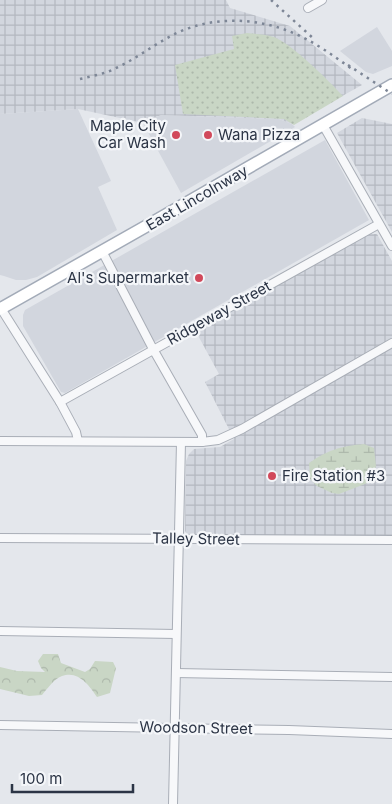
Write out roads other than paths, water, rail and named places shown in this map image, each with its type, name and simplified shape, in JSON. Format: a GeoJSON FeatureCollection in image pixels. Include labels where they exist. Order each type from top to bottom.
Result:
{"type":"FeatureCollection","features":[{"type":"Feature","properties":{"kind":"main road","name":"East Lincolnway"},"geometry":{"type":"LineString","coordinates":[[0,306],[102,251],[392,85]]}},
{"type":"Feature","properties":{"kind":"street"},"geometry":{"type":"LineString","coordinates":[[308,8],[322,0]]}},
{"type":"Feature","properties":{"kind":"street"},"geometry":{"type":"LineString","coordinates":[[323,125],[392,246]]}},
{"type":"Feature","properties":{"kind":"street","name":"Ridgeway Street"},"geometry":{"type":"LineString","coordinates":[[60,402],[380,224]]}},
{"type":"Feature","properties":{"kind":"street"},"geometry":{"type":"LineString","coordinates":[[102,251],[153,349],[202,435],[202,442]]}},
{"type":"Feature","properties":{"kind":"street"},"geometry":{"type":"LineString","coordinates":[[0,306],[60,402],[76,432],[78,441]]}},
{"type":"Feature","properties":{"kind":"street"},"geometry":{"type":"LineString","coordinates":[[0,441],[202,442],[218,440],[392,343]]}},
{"type":"Feature","properties":{"kind":"street"},"geometry":{"type":"LineString","coordinates":[[173,804],[178,539],[182,442]]}},
{"type":"Feature","properties":{"kind":"street","name":"Talley Street"},"geometry":{"type":"LineString","coordinates":[[0,538],[392,540]]}},
{"type":"Feature","properties":{"kind":"street"},"geometry":{"type":"LineString","coordinates":[[0,631],[176,634]]}},
{"type":"Feature","properties":{"kind":"street"},"geometry":{"type":"LineString","coordinates":[[176,673],[392,677]]}},
{"type":"Feature","properties":{"kind":"street","name":"Woodson Street"},"geometry":{"type":"LineString","coordinates":[[0,725],[319,730],[392,734]]}},
{"type":"Feature","properties":{"kind":"railway"},"geometry":{"type":"LineString","coordinates":[[271,0],[314,39]]}},
{"type":"Feature","properties":{"kind":"railway"},"geometry":{"type":"LineString","coordinates":[[80,79],[112,70],[179,32],[209,23],[224,21],[255,22],[286,30],[314,43],[352,69]]}},
{"type":"Feature","properties":{"kind":"railway"},"geometry":{"type":"LineString","coordinates":[[348,65],[392,94]]}},
{"type":"Feature","properties":{"kind":"place","name":"Maple City Car Wash"},"geometry":{"type":"Point","coordinates":[176,135]}},
{"type":"Feature","properties":{"kind":"place","name":"Wana Pizza"},"geometry":{"type":"Point","coordinates":[208,135]}},
{"type":"Feature","properties":{"kind":"place","name":"Al's Supermarket"},"geometry":{"type":"Point","coordinates":[199,278]}},
{"type":"Feature","properties":{"kind":"place","name":"Fire Station #3"},"geometry":{"type":"Point","coordinates":[272,476]}}]}
